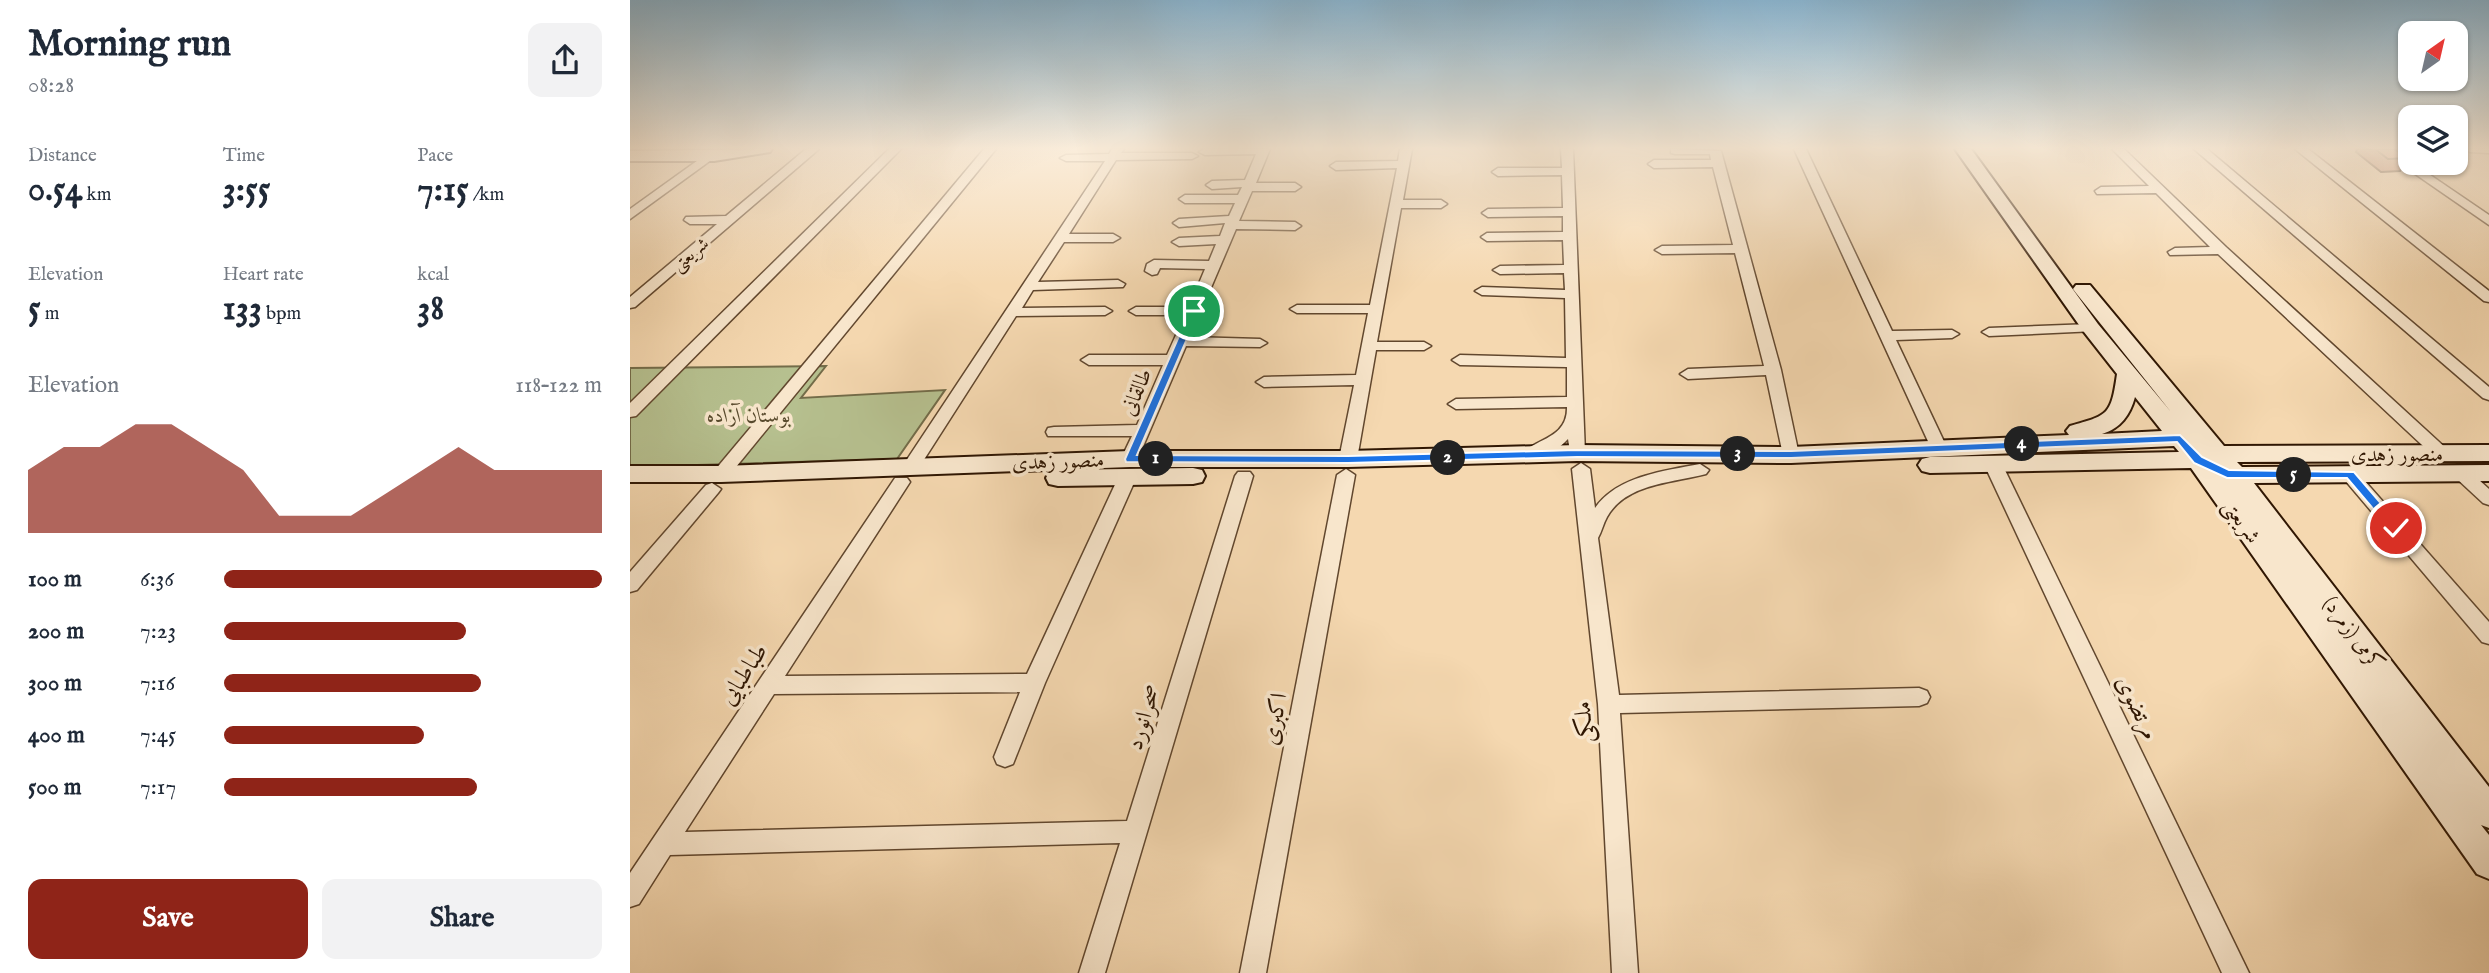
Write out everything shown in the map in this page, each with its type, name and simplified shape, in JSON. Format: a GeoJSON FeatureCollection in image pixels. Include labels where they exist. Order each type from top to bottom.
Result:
{"type":"FeatureCollection","features":[{"type":"Feature","properties":{"kind":"main road","name":"شریعتی"},"geometry":{"type":"LineString","coordinates":[[1995,194],[2091,328],[2180,438],[2217,463]]}},
{"type":"Feature","properties":{"kind":"main road","name":"شریعتی"},"geometry":{"type":"LineString","coordinates":[[2012,194],[2217,463],[2489,863]]}},
{"type":"Feature","properties":{"kind":"main road"},"geometry":{"type":"LineString","coordinates":[[1988,454],[2006,437],[2086,431],[2109,423],[2120,413],[2128,374]]}},
{"type":"Feature","properties":{"kind":"main road","name":"منصور زهدی"},"geometry":{"type":"LineString","coordinates":[[1129,468],[1244,476],[1522,457],[1700,470],[1988,454],[2180,438]]}},
{"type":"Feature","properties":{"kind":"main road","name":"منصور زهدی"},"geometry":{"type":"LineString","coordinates":[[630,488],[906,473],[1347,467],[1940,450],[2217,463],[2350,475],[2489,473]]}},
{"type":"Feature","properties":{"kind":"main road","name":"منصور زهدی"},"geometry":{"type":"LineString","coordinates":[[2217,463],[2489,453]]}},
{"type":"Feature","properties":{"kind":"main road"},"geometry":{"type":"LineString","coordinates":[[2443,455],[2462,474]]}},
{"type":"Feature","properties":{"kind":"main road","name":"کرمی (زمرد)"},"geometry":{"type":"LineString","coordinates":[[2217,463],[2489,813]]}},
{"type":"Feature","properties":{"kind":"main road","name":"منصور زهدی"},"geometry":{"type":"LineString","coordinates":[[630,474],[717,482]]}},
{"type":"Feature","properties":{"kind":"street"},"geometry":{"type":"LineString","coordinates":[[630,215],[656,194]]}},
{"type":"Feature","properties":{"kind":"street","name":"شریعتی"},"geometry":{"type":"LineString","coordinates":[[630,304],[759,194]]}},
{"type":"Feature","properties":{"kind":"street"},"geometry":{"type":"LineString","coordinates":[[630,412],[848,194]]}},
{"type":"Feature","properties":{"kind":"street"},"geometry":{"type":"LineString","coordinates":[[630,585],[953,194]]}},
{"type":"Feature","properties":{"kind":"street","name":"طباطبایی"},"geometry":{"type":"LineString","coordinates":[[630,895],[1089,194]]}},
{"type":"Feature","properties":{"kind":"street"},"geometry":{"type":"LineString","coordinates":[[1185,199],[1217,194]]}},
{"type":"Feature","properties":{"kind":"street","name":"طالقانی"},"geometry":{"type":"LineString","coordinates":[[1005,757],[1034,683],[1245,194]]}},
{"type":"Feature","properties":{"kind":"street","name":"اکبری"},"geometry":{"type":"LineString","coordinates":[[1253,973],[1398,194]]}},
{"type":"Feature","properties":{"kind":"street","name":"ملکی"},"geometry":{"type":"LineString","coordinates":[[1568,194],[1575,409],[1609,704],[1625,973]]}},
{"type":"Feature","properties":{"kind":"street"},"geometry":{"type":"LineString","coordinates":[[1726,194],[1773,370],[1791,455]]}},
{"type":"Feature","properties":{"kind":"street"},"geometry":{"type":"LineString","coordinates":[[1822,194],[1940,450]]}},
{"type":"Feature","properties":{"kind":"street"},"geometry":{"type":"LineString","coordinates":[[2165,194],[2221,250],[2443,455]]}},
{"type":"Feature","properties":{"kind":"street"},"geometry":{"type":"LineString","coordinates":[[2253,194],[2489,395]]}},
{"type":"Feature","properties":{"kind":"street"},"geometry":{"type":"LineString","coordinates":[[2358,194],[2489,298]]}},
{"type":"Feature","properties":{"kind":"street"},"geometry":{"type":"LineString","coordinates":[[2452,194],[2489,220]]}},
{"type":"Feature","properties":{"kind":"street"},"geometry":{"type":"LineString","coordinates":[[1396,204],[1441,204]]}},
{"type":"Feature","properties":{"kind":"street"},"geometry":{"type":"LineString","coordinates":[[1488,213],[1569,212]]}},
{"type":"Feature","properties":{"kind":"street"},"geometry":{"type":"LineString","coordinates":[[690,220],[729,220]]}},
{"type":"Feature","properties":{"kind":"street"},"geometry":{"type":"LineString","coordinates":[[1180,223],[1232,222],[1295,226]]}},
{"type":"Feature","properties":{"kind":"street"},"geometry":{"type":"LineString","coordinates":[[1487,237],[1570,236]]}},
{"type":"Feature","properties":{"kind":"street"},"geometry":{"type":"LineString","coordinates":[[1060,238],[1113,238]]}},
{"type":"Feature","properties":{"kind":"street"},"geometry":{"type":"LineString","coordinates":[[1179,242],[1225,240]]}},
{"type":"Feature","properties":{"kind":"street"},"geometry":{"type":"LineString","coordinates":[[1662,250],[1739,249]]}},
{"type":"Feature","properties":{"kind":"street"},"geometry":{"type":"LineString","coordinates":[[2175,252],[2221,250]]}},
{"type":"Feature","properties":{"kind":"street"},"geometry":{"type":"LineString","coordinates":[[1152,271],[1154,264],[1214,265]]}},
{"type":"Feature","properties":{"kind":"street"},"geometry":{"type":"LineString","coordinates":[[1500,270],[1571,269]]}},
{"type":"Feature","properties":{"kind":"street"},"geometry":{"type":"LineString","coordinates":[[1029,286],[1118,284]]}},
{"type":"Feature","properties":{"kind":"street"},"geometry":{"type":"LineString","coordinates":[[1482,291],[1571,294]]}},
{"type":"Feature","properties":{"kind":"street"},"geometry":{"type":"LineString","coordinates":[[1297,309],[1376,309]]}},
{"type":"Feature","properties":{"kind":"street"},"geometry":{"type":"LineString","coordinates":[[1012,312],[1105,311]]}},
{"type":"Feature","properties":{"kind":"street"},"geometry":{"type":"LineString","coordinates":[[1136,311],[1194,311]]}},
{"type":"Feature","properties":{"kind":"street"},"geometry":{"type":"LineString","coordinates":[[1989,332],[2091,328]]}},
{"type":"Feature","properties":{"kind":"street"},"geometry":{"type":"LineString","coordinates":[[1889,335],[1952,334]]}},
{"type":"Feature","properties":{"kind":"street"},"geometry":{"type":"LineString","coordinates":[[1181,341],[1260,344]]}},
{"type":"Feature","properties":{"kind":"street"},"geometry":{"type":"LineString","coordinates":[[1370,346],[1424,346]]}},
{"type":"Feature","properties":{"kind":"street"},"geometry":{"type":"LineString","coordinates":[[1089,360],[1173,360]]}},
{"type":"Feature","properties":{"kind":"street"},"geometry":{"type":"LineString","coordinates":[[1460,360],[1574,363]]}},
{"type":"Feature","properties":{"kind":"street"},"geometry":{"type":"LineString","coordinates":[[1688,373],[1773,370]]}},
{"type":"Feature","properties":{"kind":"street"},"geometry":{"type":"LineString","coordinates":[[1264,382],[1363,380]]}},
{"type":"Feature","properties":{"kind":"street"},"geometry":{"type":"LineString","coordinates":[[1456,404],[1575,409],[1568,430],[1547,449],[1522,457]]}},
{"type":"Feature","properties":{"kind":"street"},"geometry":{"type":"LineString","coordinates":[[1054,432],[1143,430]]}},
{"type":"Feature","properties":{"kind":"street","name":"مرتضوی"},"geometry":{"type":"LineString","coordinates":[[1988,454],[2236,973]]}},
{"type":"Feature","properties":{"kind":"street"},"geometry":{"type":"LineString","coordinates":[[1590,542],[1594,522],[1606,504],[1626,489],[1653,478],[1700,470]]}},
{"type":"Feature","properties":{"kind":"street"},"geometry":{"type":"LineString","coordinates":[[2462,474],[2489,499]]}},
{"type":"Feature","properties":{"kind":"street"},"geometry":{"type":"LineString","coordinates":[[2350,475],[2489,636]]}},
{"type":"Feature","properties":{"kind":"street","name":"صحرانورد"},"geometry":{"type":"LineString","coordinates":[[1092,973],[1244,476]]}},
{"type":"Feature","properties":{"kind":"street"},"geometry":{"type":"LineString","coordinates":[[768,685],[1034,683]]}},
{"type":"Feature","properties":{"kind":"street"},"geometry":{"type":"LineString","coordinates":[[1609,704],[1919,697]]}},
{"type":"Feature","properties":{"kind":"street"},"geometry":{"type":"LineString","coordinates":[[664,844],[1135,832]]}},
{"type":"Feature","properties":{"kind":"green space","name":"بوستان آزاده"},"geometry":{"type":"Polygon","coordinates":[[[826,366],[801,398],[945,390],[897,459],[630,467],[630,368],[826,366]]]}},
{"type":"Feature","properties":{"kind":"route"},"geometry":{"type":"LineString","coordinates":[[1194,311],[1130,459],[1522,457],[1577,453],[1791,455],[2180,438],[2198,460],[2227,474],[2350,475],[2396,528]]}}]}
